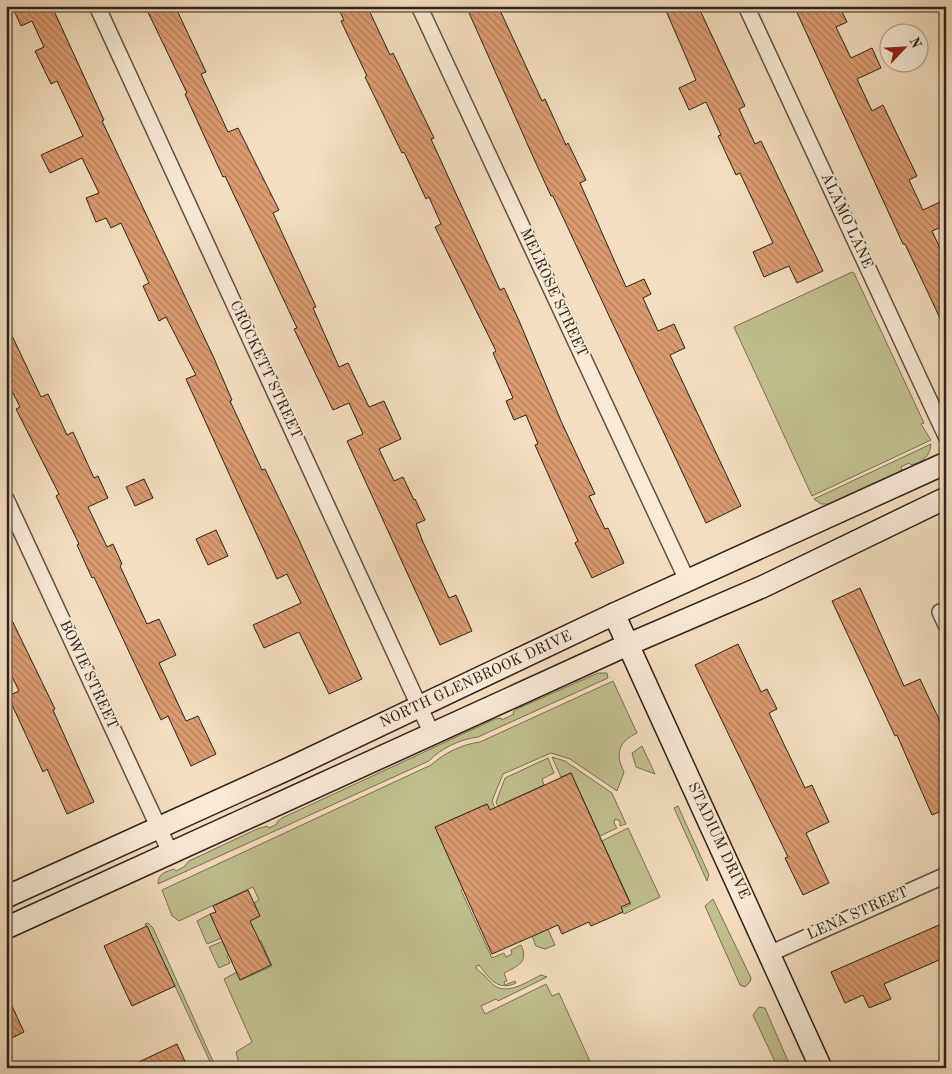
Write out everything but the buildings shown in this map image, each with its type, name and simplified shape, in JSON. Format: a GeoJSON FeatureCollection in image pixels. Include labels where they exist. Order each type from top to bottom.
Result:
{"type":"FeatureCollection","features":[{"type":"Feature","properties":{"kind":"main road","name":"NORTH GLENBROOK DRIVE"},"geometry":{"type":"LineString","coordinates":[[6,898],[158,826],[290,768],[687,580],[946,463]]}},
{"type":"Feature","properties":{"kind":"main road","name":"NORTH GLENBROOK DRIVE"},"geometry":{"type":"LineString","coordinates":[[6,928],[627,645],[762,586],[946,498]]}},
{"type":"Feature","properties":{"kind":"main road","name":"STADIUM DRIVE"},"geometry":{"type":"LineString","coordinates":[[614,614],[821,1068]]}},
{"type":"Feature","properties":{"kind":"street","name":"CROCKETT STREET"},"geometry":{"type":"LineString","coordinates":[[97,6],[432,734]]}},
{"type":"Feature","properties":{"kind":"street","name":"MELROSE STREET"},"geometry":{"type":"LineString","coordinates":[[419,6],[687,580]]}},
{"type":"Feature","properties":{"kind":"street","name":"ALAMO LANE"},"geometry":{"type":"LineString","coordinates":[[746,6],[946,436]]}},
{"type":"Feature","properties":{"kind":"street","name":"BOWIE STREET"},"geometry":{"type":"LineString","coordinates":[[6,498],[170,852]]}},
{"type":"Feature","properties":{"kind":"street","name":"LENA STREET"},"geometry":{"type":"LineString","coordinates":[[769,954],[946,875]]}},
{"type":"Feature","properties":{"kind":"green space"},"geometry":{"type":"Polygon","coordinates":[[[852,272],[924,423],[921,424],[931,440],[812,496],[734,327],[852,272]]]}},
{"type":"Feature","properties":{"kind":"green space"},"geometry":{"type":"Polygon","coordinates":[[[931,444],[925,458],[915,464],[911,465],[909,463],[901,467],[902,470],[897,473],[830,504],[821,504],[814,499],[931,444]]]}},
{"type":"Feature","properties":{"kind":"green space"},"geometry":{"type":"Polygon","coordinates":[[[598,673],[607,673],[608,678],[478,737],[452,745],[439,752],[429,761],[158,884],[159,877],[165,872],[174,869],[176,871],[184,867],[189,861],[257,829],[267,826],[269,828],[277,824],[282,818],[495,719],[501,718],[502,720],[514,714],[513,712],[517,709],[598,673]]]}},
{"type":"Feature","properties":{"kind":"green space"},"geometry":{"type":"Polygon","coordinates":[[[613,681],[637,733],[626,740],[620,749],[621,766],[624,772],[617,791],[570,759],[551,753],[503,774],[492,801],[499,817],[494,819],[487,804],[436,827],[464,888],[461,890],[492,958],[504,953],[506,957],[512,954],[511,950],[521,945],[523,951],[524,956],[521,963],[504,973],[507,981],[504,982],[505,985],[515,981],[516,983],[504,986],[499,985],[490,979],[479,965],[476,966],[477,970],[495,986],[506,989],[518,986],[541,975],[547,977],[498,1001],[496,999],[481,1006],[485,1014],[546,984],[552,996],[559,993],[593,1068],[240,1068],[236,1052],[252,1042],[224,979],[237,972],[241,980],[272,966],[261,941],[239,951],[229,931],[260,916],[254,903],[259,900],[253,887],[179,921],[172,916],[162,890],[431,765],[454,750],[480,742],[613,681]]]}},
{"type":"Feature","properties":{"kind":"green space"},"geometry":{"type":"Polygon","coordinates":[[[642,746],[655,774],[636,767],[632,753],[642,746]]]}},
{"type":"Feature","properties":{"kind":"green space"},"geometry":{"type":"Polygon","coordinates":[[[552,757],[565,761],[612,793],[626,824],[620,826],[620,821],[615,819],[614,823],[617,828],[600,836],[571,773],[561,777],[552,757]]]}},
{"type":"Feature","properties":{"kind":"green space"},"geometry":{"type":"Polygon","coordinates":[[[548,758],[554,773],[542,779],[544,785],[504,803],[508,813],[502,816],[496,802],[505,778],[548,758]]]}},
{"type":"Feature","properties":{"kind":"green space"},"geometry":{"type":"Polygon","coordinates":[[[678,806],[709,875],[707,881],[674,808],[678,806]]]}},
{"type":"Feature","properties":{"kind":"green space"},"geometry":{"type":"Polygon","coordinates":[[[628,828],[660,897],[624,914],[621,909],[631,904],[602,841],[628,828]]]}},
{"type":"Feature","properties":{"kind":"green space"},"geometry":{"type":"Polygon","coordinates":[[[531,891],[555,945],[545,949],[536,946],[532,936],[531,891]]]}},
{"type":"Feature","properties":{"kind":"green space"},"geometry":{"type":"Polygon","coordinates":[[[713,899],[751,978],[745,987],[740,985],[705,906],[713,899]]]}},
{"type":"Feature","properties":{"kind":"green space"},"geometry":{"type":"Polygon","coordinates":[[[210,914],[222,938],[207,944],[197,921],[210,914]]]}},
{"type":"Feature","properties":{"kind":"green space"},"geometry":{"type":"Polygon","coordinates":[[[148,923],[153,928],[216,1068],[213,1068],[175,986],[173,987],[145,924],[148,923]]]}},
{"type":"Feature","properties":{"kind":"green space"},"geometry":{"type":"Polygon","coordinates":[[[228,939],[234,953],[227,956],[230,963],[219,968],[209,947],[228,939]]]}},
{"type":"Feature","properties":{"kind":"green space"},"geometry":{"type":"Polygon","coordinates":[[[759,1007],[765,1008],[791,1068],[778,1068],[753,1015],[759,1007]]]}}]}
